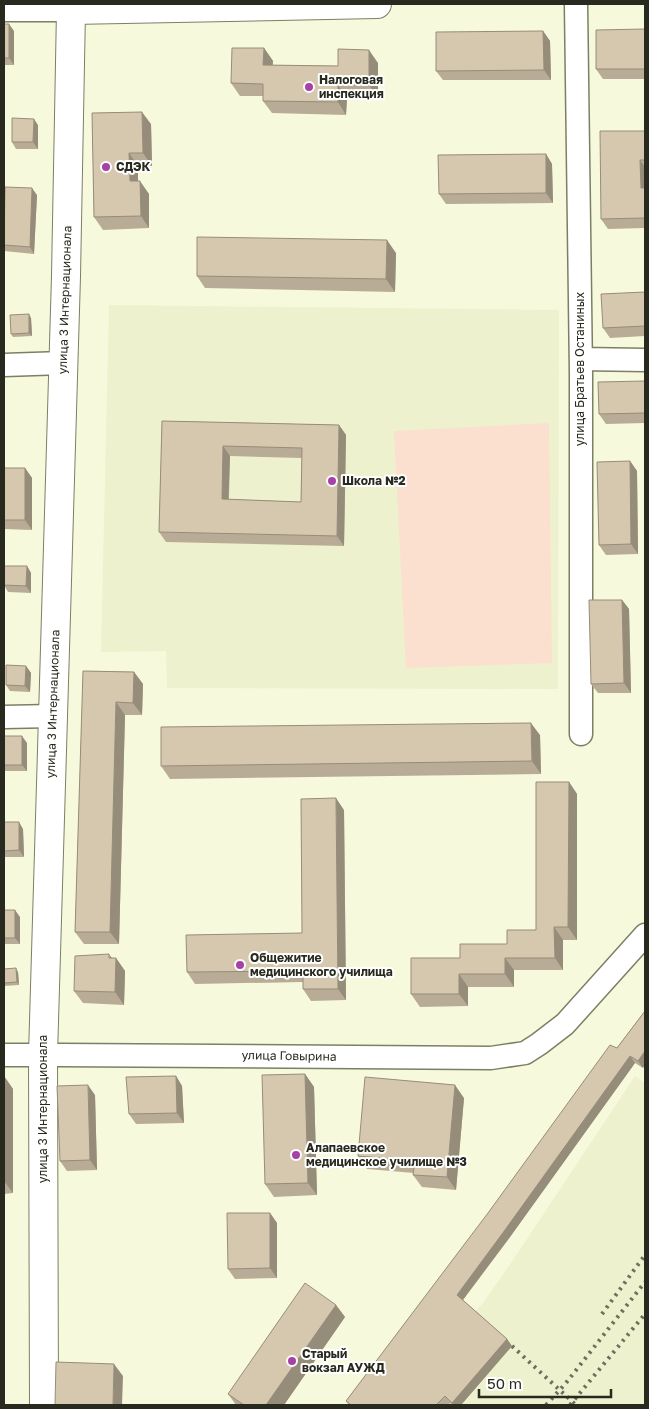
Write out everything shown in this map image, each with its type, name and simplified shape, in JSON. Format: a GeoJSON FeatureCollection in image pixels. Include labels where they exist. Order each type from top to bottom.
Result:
{"type":"FeatureCollection","features":[{"type":"Feature","properties":{"kind":"main road"},"geometry":{"type":"LineString","coordinates":[[72,7],[377,4]]}},
{"type":"Feature","properties":{"kind":"main road","name":"улица 3 Интернационала"},"geometry":{"type":"LineString","coordinates":[[44,1405],[43,1054],[72,7]]}},
{"type":"Feature","properties":{"kind":"street","name":"улица Братьев Останиных"},"geometry":{"type":"LineString","coordinates":[[576,4],[581,359],[581,734]]}},
{"type":"Feature","properties":{"kind":"street"},"geometry":{"type":"LineString","coordinates":[[4,10],[72,7]]}},
{"type":"Feature","properties":{"kind":"street"},"geometry":{"type":"LineString","coordinates":[[581,359],[645,360]]}},
{"type":"Feature","properties":{"kind":"street"},"geometry":{"type":"LineString","coordinates":[[4,365],[63,363]]}},
{"type":"Feature","properties":{"kind":"street"},"geometry":{"type":"LineString","coordinates":[[4,717],[53,716]]}},
{"type":"Feature","properties":{"kind":"street","name":"улица Говырина"},"geometry":{"type":"LineString","coordinates":[[4,1056],[43,1054],[491,1058],[525,1052],[565,1024],[645,935]]}},
{"type":"Feature","properties":{"kind":"shaded area","name":"Школа №2"},"geometry":{"type":"Polygon","coordinates":[[[109,305],[559,310],[558,689],[167,688],[166,651],[101,652],[109,305]]]}},
{"type":"Feature","properties":{"kind":"shaded area"},"geometry":{"type":"Polygon","coordinates":[[[549,423],[552,663],[406,668],[394,431],[549,423]]]}},
{"type":"Feature","properties":{"kind":"shaded area"},"geometry":{"type":"Polygon","coordinates":[[[635,1076],[645,1083],[645,1405],[392,1405],[483,1303],[635,1076]]]}},
{"type":"Feature","properties":{"kind":"building"},"geometry":{"type":"Polygon","coordinates":[[[4,24],[9,24],[9,58],[4,58],[4,24]]]}},
{"type":"Feature","properties":{"kind":"building"},"geometry":{"type":"Polygon","coordinates":[[[645,29],[645,69],[596,69],[596,30],[645,29]]]}},
{"type":"Feature","properties":{"kind":"building"},"geometry":{"type":"Polygon","coordinates":[[[543,31],[544,70],[436,71],[436,32],[543,31]]]}},
{"type":"Feature","properties":{"kind":"building"},"geometry":{"type":"Polygon","coordinates":[[[232,48],[264,48],[263,65],[338,66],[338,49],[369,50],[369,85],[338,85],[338,102],[263,101],[263,84],[231,83],[232,48]]]}},
{"type":"Feature","properties":{"kind":"building"},"geometry":{"type":"Polygon","coordinates":[[[142,112],[143,153],[129,153],[130,181],[140,181],[141,216],[94,217],[92,113],[142,112]]]}},
{"type":"Feature","properties":{"kind":"building"},"geometry":{"type":"Polygon","coordinates":[[[12,118],[34,119],[33,142],[12,142],[12,118]]]}},
{"type":"Feature","properties":{"kind":"building"},"geometry":{"type":"Polygon","coordinates":[[[600,131],[645,131],[645,160],[640,160],[641,188],[645,188],[645,218],[601,219],[600,131]]]}},
{"type":"Feature","properties":{"kind":"building"},"geometry":{"type":"Polygon","coordinates":[[[546,154],[546,193],[439,194],[438,155],[546,154]]]}},
{"type":"Feature","properties":{"kind":"building"},"geometry":{"type":"Polygon","coordinates":[[[5,187],[32,188],[30,247],[4,245],[5,187]]]}},
{"type":"Feature","properties":{"kind":"building"},"geometry":{"type":"Polygon","coordinates":[[[197,237],[387,240],[386,279],[197,276],[197,237]]]}},
{"type":"Feature","properties":{"kind":"building"},"geometry":{"type":"Polygon","coordinates":[[[645,292],[645,326],[603,328],[601,294],[645,292]]]}},
{"type":"Feature","properties":{"kind":"building"},"geometry":{"type":"Polygon","coordinates":[[[29,314],[29,333],[11,334],[10,315],[29,314]]]}},
{"type":"Feature","properties":{"kind":"building"},"geometry":{"type":"Polygon","coordinates":[[[645,381],[645,413],[599,414],[598,382],[645,381]]]}},
{"type":"Feature","properties":{"kind":"building"},"geometry":{"type":"Polygon","coordinates":[[[162,421],[339,425],[337,536],[159,532],[162,421]],[[223,446],[222,499],[301,502],[302,448],[223,446]]]}},
{"type":"Feature","properties":{"kind":"building"},"geometry":{"type":"Polygon","coordinates":[[[630,461],[631,544],[599,545],[597,462],[630,461]]]}},
{"type":"Feature","properties":{"kind":"building"},"geometry":{"type":"Polygon","coordinates":[[[4,468],[25,468],[25,520],[4,520],[4,468]]]}},
{"type":"Feature","properties":{"kind":"building"},"geometry":{"type":"Polygon","coordinates":[[[4,566],[27,566],[26,586],[4,585],[4,566]]]}},
{"type":"Feature","properties":{"kind":"building"},"geometry":{"type":"Polygon","coordinates":[[[589,600],[622,600],[624,683],[591,684],[589,600]]]}},
{"type":"Feature","properties":{"kind":"building"},"geometry":{"type":"Polygon","coordinates":[[[6,665],[26,666],[25,686],[6,685],[6,665]]]}},
{"type":"Feature","properties":{"kind":"building"},"geometry":{"type":"Polygon","coordinates":[[[83,671],[134,672],[133,703],[116,702],[110,932],[75,932],[83,671]]]}},
{"type":"Feature","properties":{"kind":"building"},"geometry":{"type":"Polygon","coordinates":[[[531,723],[532,761],[161,766],[161,727],[531,723]]]}},
{"type":"Feature","properties":{"kind":"building"},"geometry":{"type":"Polygon","coordinates":[[[4,736],[22,736],[22,765],[4,765],[4,736]]]}},
{"type":"Feature","properties":{"kind":"building"},"geometry":{"type":"Polygon","coordinates":[[[536,782],[569,782],[568,927],[554,927],[555,958],[505,958],[505,974],[459,974],[459,994],[411,994],[411,958],[460,958],[460,944],[507,944],[507,930],[536,930],[536,782]]]}},
{"type":"Feature","properties":{"kind":"building"},"geometry":{"type":"Polygon","coordinates":[[[336,798],[338,989],[303,989],[303,971],[187,972],[186,935],[302,933],[301,799],[336,798]]]}},
{"type":"Feature","properties":{"kind":"building"},"geometry":{"type":"Polygon","coordinates":[[[4,822],[19,822],[19,850],[4,851],[4,822]]]}},
{"type":"Feature","properties":{"kind":"building"},"geometry":{"type":"Polygon","coordinates":[[[4,910],[15,910],[15,938],[4,938],[4,910]]]}},
{"type":"Feature","properties":{"kind":"building"},"geometry":{"type":"Polygon","coordinates":[[[109,954],[109,958],[116,958],[115,992],[74,991],[75,956],[109,954]]]}},
{"type":"Feature","properties":{"kind":"building"},"geometry":{"type":"Polygon","coordinates":[[[16,968],[17,982],[4,983],[4,969],[16,968]]]}},
{"type":"Feature","properties":{"kind":"building"},"geometry":{"type":"Polygon","coordinates":[[[645,1011],[645,1051],[638,1061],[630,1056],[457,1295],[507,1339],[452,1403],[445,1396],[436,1405],[351,1405],[346,1401],[488,1213],[610,1045],[617,1048],[645,1011]]]}},
{"type":"Feature","properties":{"kind":"building"},"geometry":{"type":"Polygon","coordinates":[[[305,1074],[308,1183],[265,1184],[262,1075],[305,1074]]]}},
{"type":"Feature","properties":{"kind":"building"},"geometry":{"type":"Polygon","coordinates":[[[176,1076],[177,1113],[129,1114],[126,1077],[176,1076]]]}},
{"type":"Feature","properties":{"kind":"building"},"geometry":{"type":"Polygon","coordinates":[[[365,1077],[455,1085],[447,1177],[413,1175],[415,1161],[358,1156],[365,1077]]]}},
{"type":"Feature","properties":{"kind":"building"},"geometry":{"type":"Polygon","coordinates":[[[88,1085],[90,1160],[60,1161],[57,1086],[88,1085]]]}},
{"type":"Feature","properties":{"kind":"building"},"geometry":{"type":"Polygon","coordinates":[[[227,1213],[270,1213],[270,1268],[228,1269],[227,1213]]]}},
{"type":"Feature","properties":{"kind":"building"},"geometry":{"type":"Polygon","coordinates":[[[305,1283],[336,1305],[266,1405],[244,1405],[228,1394],[305,1283]]]}},
{"type":"Feature","properties":{"kind":"building"},"geometry":{"type":"Polygon","coordinates":[[[56,1362],[114,1364],[113,1405],[55,1405],[56,1362]]]}},
{"type":"Feature","properties":{"kind":"railway"},"geometry":{"type":"LineString","coordinates":[[602,1314],[645,1255]]}},
{"type":"Feature","properties":{"kind":"railway"},"geometry":{"type":"LineString","coordinates":[[546,1405],[566,1383],[645,1282]]}},
{"type":"Feature","properties":{"kind":"railway"},"geometry":{"type":"LineString","coordinates":[[570,1405],[645,1314]]}},
{"type":"Feature","properties":{"kind":"railway"},"geometry":{"type":"LineString","coordinates":[[512,1346],[576,1405]]}},
{"type":"Feature","properties":{"kind":"place","name":"Налоговая инспекция"},"geometry":{"type":"Point","coordinates":[309,87]}},
{"type":"Feature","properties":{"kind":"place","name":"СДЭК"},"geometry":{"type":"Point","coordinates":[106,167]}},
{"type":"Feature","properties":{"kind":"place","name":"Школа №2"},"geometry":{"type":"Point","coordinates":[332,481]}},
{"type":"Feature","properties":{"kind":"place","name":"Общежитие медицинского училища"},"geometry":{"type":"Point","coordinates":[240,965]}},
{"type":"Feature","properties":{"kind":"place","name":"Алапаевское медицинское училище №3"},"geometry":{"type":"Point","coordinates":[296,1155]}},
{"type":"Feature","properties":{"kind":"place","name":"Старый вокзал АУЖД"},"geometry":{"type":"Point","coordinates":[292,1361]}}]}
